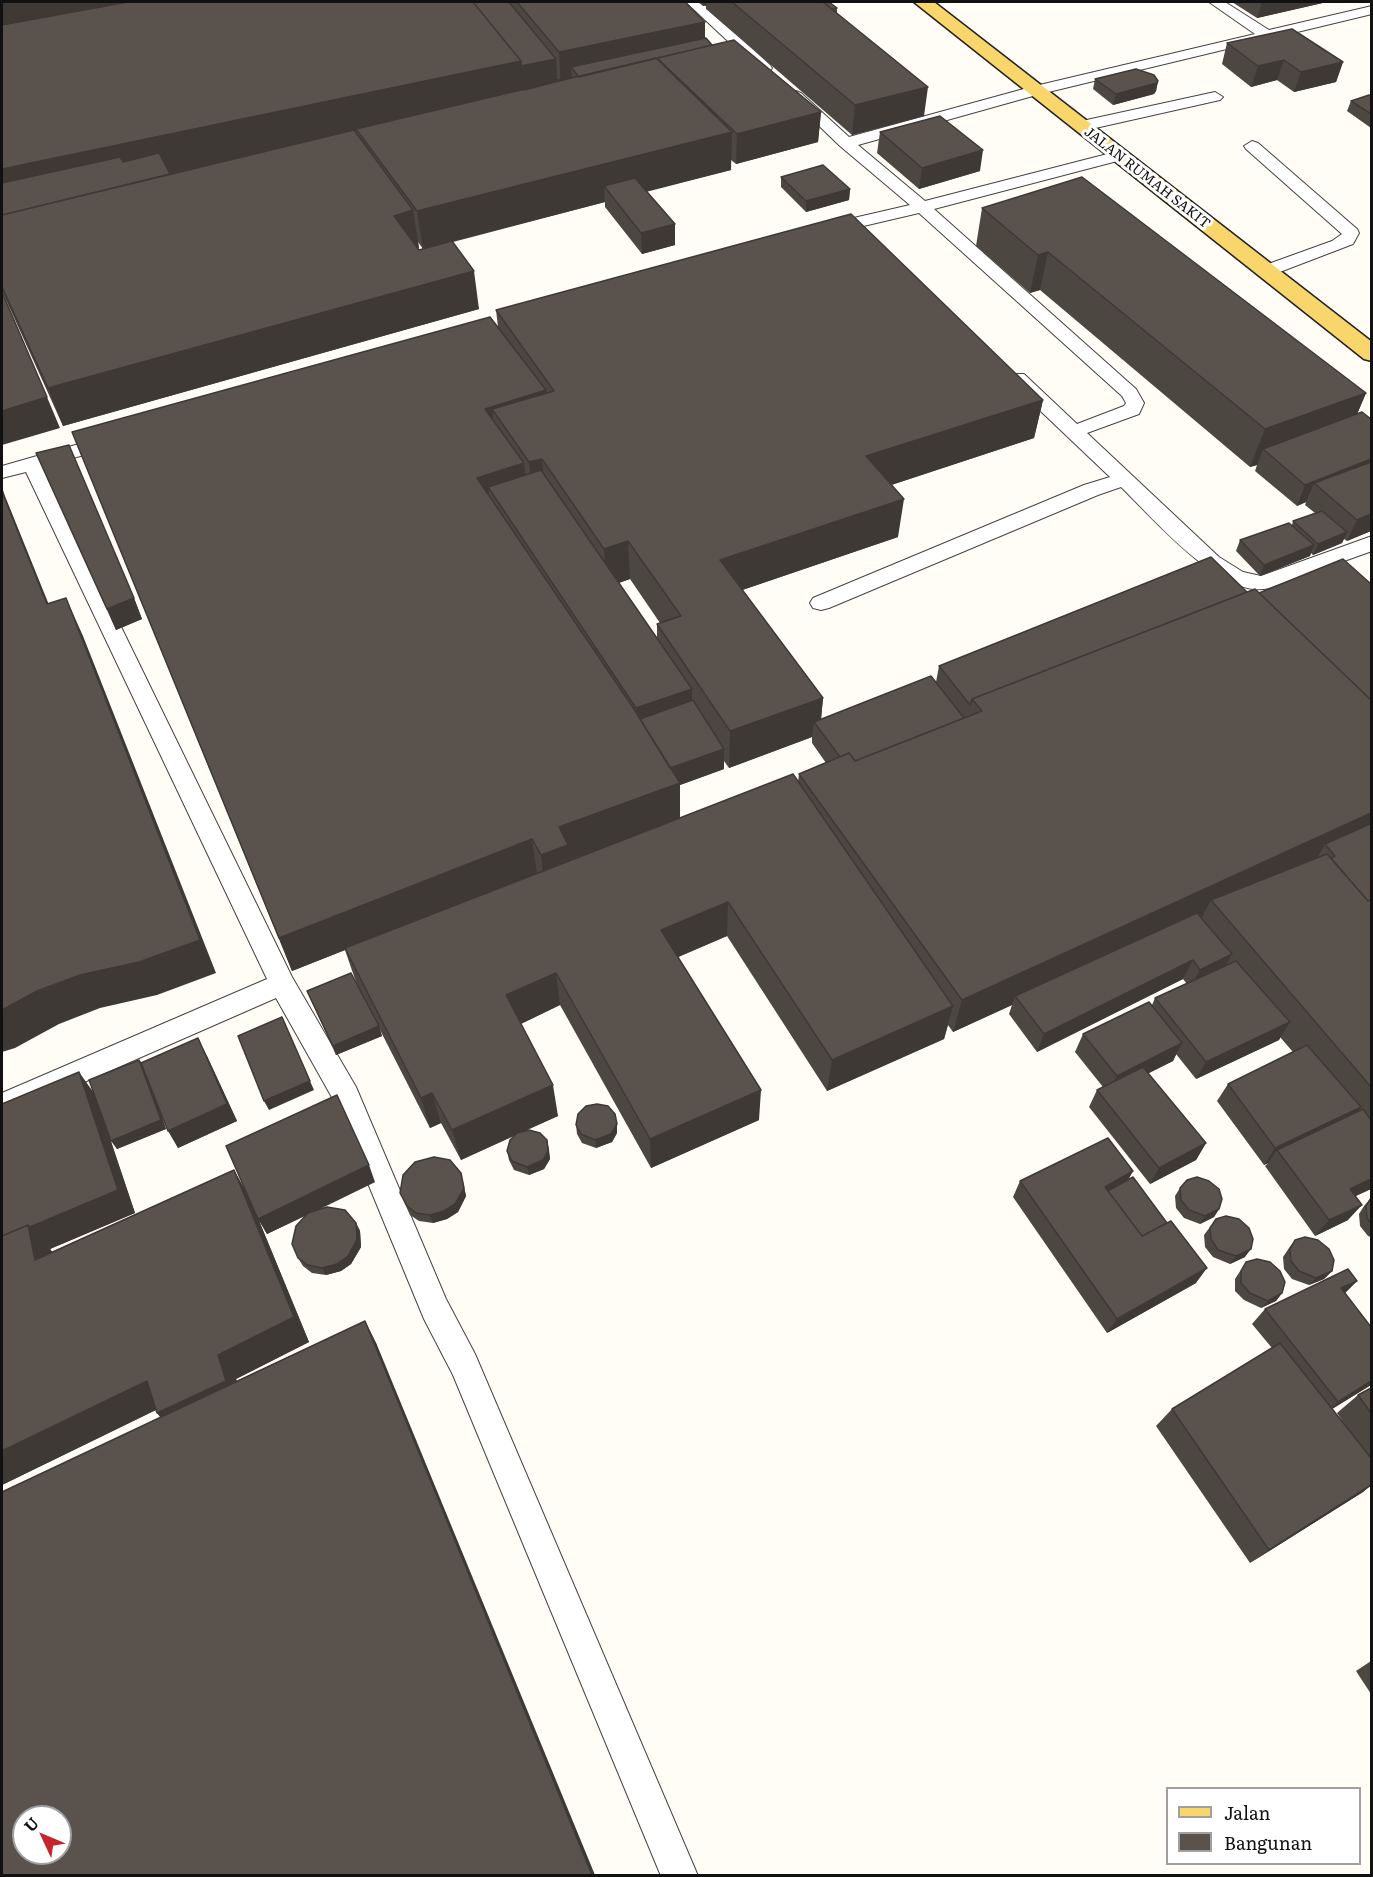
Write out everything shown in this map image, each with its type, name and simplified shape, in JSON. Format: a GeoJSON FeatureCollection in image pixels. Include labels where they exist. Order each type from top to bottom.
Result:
{"type":"FeatureCollection","features":[{"type":"Feature","properties":{"kind":"main road","name":"JALAN RUMAH SAKIT"},"geometry":{"type":"LineString","coordinates":[[923,2],[1371,354]]}},
{"type":"Feature","properties":{"kind":"lane"},"geometry":{"type":"LineString","coordinates":[[693,2],[846,143],[922,207],[1129,393],[1135,403],[1132,410],[1075,431]]}},
{"type":"Feature","properties":{"kind":"lane"},"geometry":{"type":"LineString","coordinates":[[1216,2],[1268,36]]}},
{"type":"Feature","properties":{"kind":"lane"},"geometry":{"type":"LineString","coordinates":[[846,143],[1036,90],[1371,10]]}},
{"type":"Feature","properties":{"kind":"lane"},"geometry":{"type":"LineString","coordinates":[[1082,126],[1215,97]]}},
{"type":"Feature","properties":{"kind":"lane"},"geometry":{"type":"LineString","coordinates":[[1252,146],[1351,233],[1347,240],[1266,271]]}},
{"type":"Feature","properties":{"kind":"lane"},"geometry":{"type":"LineString","coordinates":[[805,236],[850,222],[922,207],[1119,156]]}},
{"type":"Feature","properties":{"kind":"lane"},"geometry":{"type":"LineString","coordinates":[[850,222],[868,238]]}},
{"type":"Feature","properties":{"kind":"lane"},"geometry":{"type":"LineString","coordinates":[[1006,367],[1212,562],[1229,574],[1249,582],[1262,583],[1371,543]]}},
{"type":"Feature","properties":{"kind":"lane"},"geometry":{"type":"LineString","coordinates":[[2,472],[134,433]]}},
{"type":"Feature","properties":{"kind":"lane"},"geometry":{"type":"LineString","coordinates":[[32,464],[282,984],[346,1096],[435,1309],[464,1365],[680,1875]]}},
{"type":"Feature","properties":{"kind":"lane"},"geometry":{"type":"LineString","coordinates":[[821,603],[1092,490],[1125,479]]}},
{"type":"Feature","properties":{"kind":"lane"},"geometry":{"type":"LineString","coordinates":[[2,1106],[282,984]]}},
{"type":"Feature","properties":{"kind":"building"},"geometry":{"type":"Polygon","coordinates":[[[128,2],[473,2],[521,61],[2,169],[2,25],[128,2]]]}},
{"type":"Feature","properties":{"kind":"building"},"geometry":{"type":"Polygon","coordinates":[[[473,2],[509,2],[556,59],[521,66],[521,61],[473,2]]]}},
{"type":"Feature","properties":{"kind":"building"},"geometry":{"type":"Polygon","coordinates":[[[517,2],[685,2],[705,22],[559,52],[517,2]]]}},
{"type":"Feature","properties":{"kind":"building"},"geometry":{"type":"Polygon","coordinates":[[[732,2],[823,2],[928,87],[855,105],[732,2]]]}},
{"type":"Feature","properties":{"kind":"building"},"geometry":{"type":"Polygon","coordinates":[[[823,2],[829,2],[837,8],[832,9],[823,2]]]}},
{"type":"Feature","properties":{"kind":"building"},"geometry":{"type":"Polygon","coordinates":[[[1292,29],[1343,62],[1301,72],[1284,60],[1258,66],[1227,43],[1292,29]]]}},
{"type":"Feature","properties":{"kind":"building"},"geometry":{"type":"Polygon","coordinates":[[[706,38],[712,45],[579,77],[571,67],[706,38]]]}},
{"type":"Feature","properties":{"kind":"building"},"geometry":{"type":"Polygon","coordinates":[[[734,40],[821,112],[737,134],[657,58],[734,40]]]}},
{"type":"Feature","properties":{"kind":"building"},"geometry":{"type":"Polygon","coordinates":[[[656,58],[732,132],[417,211],[356,129],[656,58]]]}},
{"type":"Feature","properties":{"kind":"building"},"geometry":{"type":"Polygon","coordinates":[[[1136,69],[1154,75],[1157,83],[1116,94],[1095,79],[1136,69]]]}},
{"type":"Feature","properties":{"kind":"building"},"geometry":{"type":"Polygon","coordinates":[[[571,77],[524,90],[522,88],[571,77]]]}},
{"type":"Feature","properties":{"kind":"building"},"geometry":{"type":"Polygon","coordinates":[[[1371,96],[1371,114],[1351,101],[1371,96]]]}},
{"type":"Feature","properties":{"kind":"building"},"geometry":{"type":"Polygon","coordinates":[[[940,116],[983,150],[922,168],[880,132],[940,116]]]}},
{"type":"Feature","properties":{"kind":"building"},"geometry":{"type":"Polygon","coordinates":[[[354,130],[413,210],[394,216],[419,250],[452,241],[474,271],[48,388],[2,287],[2,215],[354,130]]]}},
{"type":"Feature","properties":{"kind":"building"},"geometry":{"type":"Polygon","coordinates":[[[159,153],[170,174],[2,215],[2,183],[120,157],[123,162],[159,153]]]}},
{"type":"Feature","properties":{"kind":"building"},"geometry":{"type":"Polygon","coordinates":[[[823,165],[850,189],[806,201],[781,177],[823,165]]]}},
{"type":"Feature","properties":{"kind":"building"},"geometry":{"type":"Polygon","coordinates":[[[1082,177],[1366,393],[1265,429],[1048,252],[1038,255],[982,208],[1082,177]]]}},
{"type":"Feature","properties":{"kind":"building"},"geometry":{"type":"Polygon","coordinates":[[[635,178],[675,224],[641,233],[604,186],[635,178]]]}},
{"type":"Feature","properties":{"kind":"building"},"geometry":{"type":"Polygon","coordinates":[[[851,214],[1043,400],[866,456],[904,499],[720,560],[823,698],[730,731],[657,624],[681,616],[628,541],[604,549],[542,459],[529,462],[492,409],[554,391],[496,310],[851,214]]]}},
{"type":"Feature","properties":{"kind":"building"},"geometry":{"type":"Polygon","coordinates":[[[2,292],[47,397],[2,411],[2,292]]]}},
{"type":"Feature","properties":{"kind":"building"},"geometry":{"type":"Polygon","coordinates":[[[490,317],[546,390],[485,409],[524,463],[477,478],[632,706],[680,783],[559,827],[568,845],[541,855],[532,839],[279,938],[72,432],[490,317]]]}},
{"type":"Feature","properties":{"kind":"building"},"geometry":{"type":"Polygon","coordinates":[[[1362,412],[1371,419],[1371,459],[1305,485],[1263,449],[1362,412]]]}},
{"type":"Feature","properties":{"kind":"building"},"geometry":{"type":"Polygon","coordinates":[[[69,445],[134,598],[107,609],[36,453],[69,445]]]}},
{"type":"Feature","properties":{"kind":"building"},"geometry":{"type":"Polygon","coordinates":[[[1371,462],[1371,514],[1357,520],[1314,483],[1371,462]]]}},
{"type":"Feature","properties":{"kind":"building"},"geometry":{"type":"Polygon","coordinates":[[[541,470],[692,689],[636,708],[488,487],[541,470]]]}},
{"type":"Feature","properties":{"kind":"building"},"geometry":{"type":"Polygon","coordinates":[[[2,492],[47,604],[66,598],[200,940],[139,962],[80,975],[37,991],[2,1010],[2,492]]]}},
{"type":"Feature","properties":{"kind":"building"},"geometry":{"type":"Polygon","coordinates":[[[1322,511],[1347,532],[1318,544],[1293,521],[1322,511]]]}},
{"type":"Feature","properties":{"kind":"building"},"geometry":{"type":"Polygon","coordinates":[[[1289,523],[1314,545],[1264,565],[1240,540],[1289,523]]]}},
{"type":"Feature","properties":{"kind":"building"},"geometry":{"type":"Polygon","coordinates":[[[1211,557],[1247,592],[972,699],[970,705],[939,666],[1211,557]]]}},
{"type":"Feature","properties":{"kind":"building"},"geometry":{"type":"Polygon","coordinates":[[[1343,559],[1371,584],[1371,700],[1259,593],[1343,559]]]}},
{"type":"Feature","properties":{"kind":"building"},"geometry":{"type":"Polygon","coordinates":[[[1255,589],[1371,700],[1371,813],[962,1000],[799,774],[849,753],[855,761],[982,711],[972,699],[1255,589]]]}},
{"type":"Feature","properties":{"kind":"building"},"geometry":{"type":"Polygon","coordinates":[[[931,676],[964,718],[855,761],[849,753],[840,757],[814,722],[931,676]]]}},
{"type":"Feature","properties":{"kind":"building"},"geometry":{"type":"Polygon","coordinates":[[[693,700],[724,749],[670,768],[640,719],[693,700]]]}},
{"type":"Feature","properties":{"kind":"building"},"geometry":{"type":"Polygon","coordinates":[[[793,774],[953,1006],[832,1060],[728,902],[661,930],[761,1090],[650,1139],[556,973],[506,995],[553,1085],[452,1130],[432,1093],[421,1098],[345,948],[793,774]]]}},
{"type":"Feature","properties":{"kind":"building"},"geometry":{"type":"Polygon","coordinates":[[[1370,824],[1371,899],[1368,901],[1331,858],[1335,856],[1325,844],[1370,824]]]}},
{"type":"Feature","properties":{"kind":"building"},"geometry":{"type":"Polygon","coordinates":[[[1327,854],[1368,901],[1371,899],[1371,1087],[1211,900],[1327,854]]]}},
{"type":"Feature","properties":{"kind":"building"},"geometry":{"type":"Polygon","coordinates":[[[1197,913],[1232,954],[1200,970],[1193,960],[1044,1034],[1015,996],[1197,913]]]}},
{"type":"Feature","properties":{"kind":"building"},"geometry":{"type":"Polygon","coordinates":[[[1236,961],[1290,1022],[1206,1062],[1155,998],[1236,961]]]}},
{"type":"Feature","properties":{"kind":"building"},"geometry":{"type":"Polygon","coordinates":[[[351,973],[379,1026],[333,1046],[307,991],[351,973]]]}},
{"type":"Feature","properties":{"kind":"building"},"geometry":{"type":"Polygon","coordinates":[[[1149,1002],[1182,1043],[1117,1076],[1083,1034],[1149,1002]]]}},
{"type":"Feature","properties":{"kind":"building"},"geometry":{"type":"Polygon","coordinates":[[[282,1017],[310,1081],[264,1101],[238,1036],[282,1017]]]}},
{"type":"Feature","properties":{"kind":"building"},"geometry":{"type":"Polygon","coordinates":[[[198,1038],[227,1104],[168,1131],[141,1063],[198,1038]]]}},
{"type":"Feature","properties":{"kind":"building"},"geometry":{"type":"Polygon","coordinates":[[[1307,1045],[1361,1107],[1275,1148],[1228,1084],[1307,1045]]]}},
{"type":"Feature","properties":{"kind":"building"},"geometry":{"type":"Polygon","coordinates":[[[139,1060],[161,1120],[111,1141],[89,1080],[139,1060]]]}},
{"type":"Feature","properties":{"kind":"building"},"geometry":{"type":"Polygon","coordinates":[[[1143,1067],[1206,1143],[1159,1168],[1097,1090],[1143,1067]]]}},
{"type":"Feature","properties":{"kind":"building"},"geometry":{"type":"Polygon","coordinates":[[[79,1072],[118,1190],[30,1227],[28,1225],[2,1236],[2,1104],[79,1072]]]}},
{"type":"Feature","properties":{"kind":"building"},"geometry":{"type":"Polygon","coordinates":[[[337,1095],[369,1165],[258,1219],[226,1146],[337,1095]]]}},
{"type":"Feature","properties":{"kind":"building"},"geometry":{"type":"Polygon","coordinates":[[[597,1104],[608,1106],[615,1114],[617,1124],[611,1134],[595,1140],[581,1134],[576,1125],[578,1114],[586,1106],[597,1104]]]}},
{"type":"Feature","properties":{"kind":"building"},"geometry":{"type":"Polygon","coordinates":[[[1363,1109],[1371,1120],[1371,1179],[1350,1189],[1362,1205],[1329,1220],[1277,1150],[1363,1109]]]}},
{"type":"Feature","properties":{"kind":"building"},"geometry":{"type":"Polygon","coordinates":[[[529,1130],[540,1133],[547,1140],[548,1151],[543,1160],[527,1167],[512,1161],[507,1151],[510,1140],[517,1133],[529,1130]]]}},
{"type":"Feature","properties":{"kind":"building"},"geometry":{"type":"Polygon","coordinates":[[[1108,1138],[1133,1171],[1105,1187],[1142,1236],[1171,1221],[1207,1268],[1117,1319],[1020,1181],[1108,1138]]]}},
{"type":"Feature","properties":{"kind":"building"},"geometry":{"type":"Polygon","coordinates":[[[434,1157],[450,1160],[461,1173],[464,1188],[455,1204],[444,1211],[430,1215],[416,1213],[407,1206],[400,1193],[403,1175],[415,1162],[434,1157]]]}},
{"type":"Feature","properties":{"kind":"building"},"geometry":{"type":"Polygon","coordinates":[[[234,1170],[294,1317],[218,1355],[226,1381],[157,1413],[147,1381],[2,1451],[2,1236],[28,1225],[35,1260],[234,1170]]]}},
{"type":"Feature","properties":{"kind":"building"},"geometry":{"type":"Polygon","coordinates":[[[1133,1177],[1167,1223],[1142,1236],[1108,1191],[1133,1177]]]}},
{"type":"Feature","properties":{"kind":"building"},"geometry":{"type":"Polygon","coordinates":[[[1197,1177],[1209,1181],[1219,1189],[1222,1199],[1219,1209],[1205,1216],[1189,1210],[1181,1200],[1180,1188],[1187,1180],[1197,1177]]]}},
{"type":"Feature","properties":{"kind":"building"},"geometry":{"type":"Polygon","coordinates":[[[1371,1198],[1371,1223],[1367,1218],[1366,1206],[1371,1198]]]}},
{"type":"Feature","properties":{"kind":"building"},"geometry":{"type":"Polygon","coordinates":[[[327,1207],[345,1210],[356,1223],[357,1239],[348,1256],[337,1264],[322,1268],[308,1265],[298,1258],[292,1244],[296,1226],[308,1213],[327,1207]]]}},
{"type":"Feature","properties":{"kind":"building"},"geometry":{"type":"Polygon","coordinates":[[[1226,1216],[1239,1219],[1249,1228],[1253,1239],[1251,1249],[1236,1256],[1218,1250],[1211,1239],[1210,1228],[1216,1219],[1226,1216]]]}},
{"type":"Feature","properties":{"kind":"building"},"geometry":{"type":"Polygon","coordinates":[[[1305,1237],[1318,1240],[1329,1249],[1334,1260],[1332,1271],[1316,1278],[1299,1271],[1291,1261],[1290,1249],[1295,1240],[1305,1237]]]}},
{"type":"Feature","properties":{"kind":"building"},"geometry":{"type":"Polygon","coordinates":[[[1257,1259],[1270,1262],[1280,1271],[1285,1282],[1282,1293],[1268,1301],[1250,1293],[1241,1283],[1241,1271],[1246,1262],[1257,1259]]]}},
{"type":"Feature","properties":{"kind":"building"},"geometry":{"type":"Polygon","coordinates":[[[1348,1269],[1357,1281],[1341,1288],[1371,1327],[1371,1381],[1338,1402],[1265,1309],[1348,1269]]]}},
{"type":"Feature","properties":{"kind":"building"},"geometry":{"type":"Polygon","coordinates":[[[365,1321],[592,1875],[2,1875],[2,1492],[365,1321]]]}},
{"type":"Feature","properties":{"kind":"building"},"geometry":{"type":"Polygon","coordinates":[[[1280,1343],[1371,1458],[1371,1485],[1269,1550],[1172,1409],[1280,1343]]]}},
{"type":"Feature","properties":{"kind":"building"},"geometry":{"type":"Polygon","coordinates":[[[1371,1388],[1371,1413],[1358,1395],[1371,1388]]]}}]}
